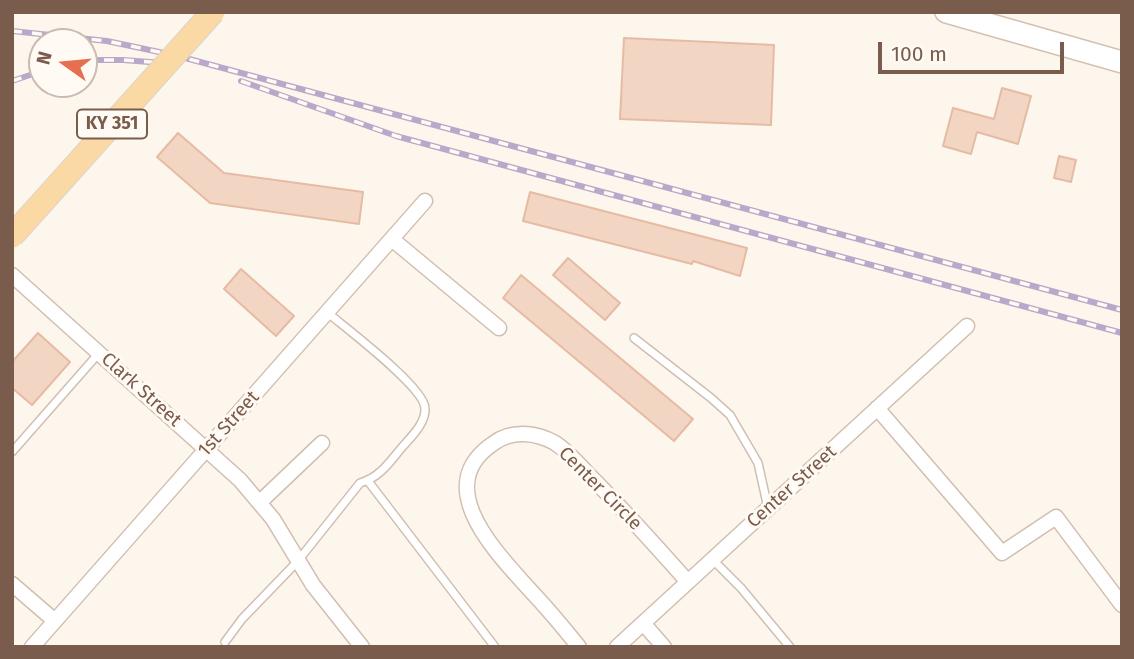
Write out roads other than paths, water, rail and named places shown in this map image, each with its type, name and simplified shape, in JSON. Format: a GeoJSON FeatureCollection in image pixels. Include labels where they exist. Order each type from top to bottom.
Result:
{"type":"FeatureCollection","features":[{"type":"Feature","properties":{"kind":"main road","name":"KY 351"},"geometry":{"type":"LineString","coordinates":[[12,236],[213,12]]}},
{"type":"Feature","properties":{"kind":"street"},"geometry":{"type":"LineString","coordinates":[[953,13],[1122,62]]}},
{"type":"Feature","properties":{"kind":"street","name":"1st Street"},"geometry":{"type":"LineString","coordinates":[[32,647],[425,201]]}},
{"type":"Feature","properties":{"kind":"street"},"geometry":{"type":"LineString","coordinates":[[393,240],[499,328]]}},
{"type":"Feature","properties":{"kind":"street","name":"Clark Street"},"geometry":{"type":"LineString","coordinates":[[12,275],[207,449],[260,502],[297,562],[362,647]]}},
{"type":"Feature","properties":{"kind":"street","name":"Center Street"},"geometry":{"type":"LineString","coordinates":[[617,647],[967,326]]}},
{"type":"Feature","properties":{"kind":"street"},"geometry":{"type":"LineString","coordinates":[[877,408],[1002,553],[1056,517],[1122,605]]}},
{"type":"Feature","properties":{"kind":"street","name":"Center Circle"},"geometry":{"type":"LineString","coordinates":[[579,647],[498,554],[482,533],[471,510],[468,487],[473,466],[496,440],[520,434],[533,435],[555,443],[604,490],[688,582]]}},
{"type":"Feature","properties":{"kind":"street"},"geometry":{"type":"LineString","coordinates":[[260,502],[322,443]]}},
{"type":"Feature","properties":{"kind":"street"},"geometry":{"type":"LineString","coordinates":[[12,584],[55,621]]}},
{"type":"Feature","properties":{"kind":"street"},"geometry":{"type":"LineString","coordinates":[[643,623],[664,647]]}},
{"type":"Feature","properties":{"kind":"lane"},"geometry":{"type":"LineString","coordinates":[[225,645],[242,619],[297,562],[360,483],[374,479],[418,429],[425,409],[421,395],[404,377],[328,313]]}},
{"type":"Feature","properties":{"kind":"lane"},"geometry":{"type":"LineString","coordinates":[[634,338],[730,415],[758,463],[768,508]]}},
{"type":"Feature","properties":{"kind":"lane"},"geometry":{"type":"LineString","coordinates":[[12,452],[99,353]]}},
{"type":"Feature","properties":{"kind":"lane"},"geometry":{"type":"LineString","coordinates":[[368,481],[495,647]]}},
{"type":"Feature","properties":{"kind":"lane"},"geometry":{"type":"LineString","coordinates":[[712,559],[741,588],[790,647]]}},
{"type":"Feature","properties":{"kind":"railway"},"geometry":{"type":"LineString","coordinates":[[12,31],[107,41],[178,56],[1122,310]]}},
{"type":"Feature","properties":{"kind":"railway"},"geometry":{"type":"LineString","coordinates":[[98,60],[176,64]]}},
{"type":"Feature","properties":{"kind":"railway"},"geometry":{"type":"LineString","coordinates":[[12,81],[28,76]]}},
{"type":"Feature","properties":{"kind":"railway"},"geometry":{"type":"LineString","coordinates":[[241,81],[396,136],[1122,333]]}}]}
